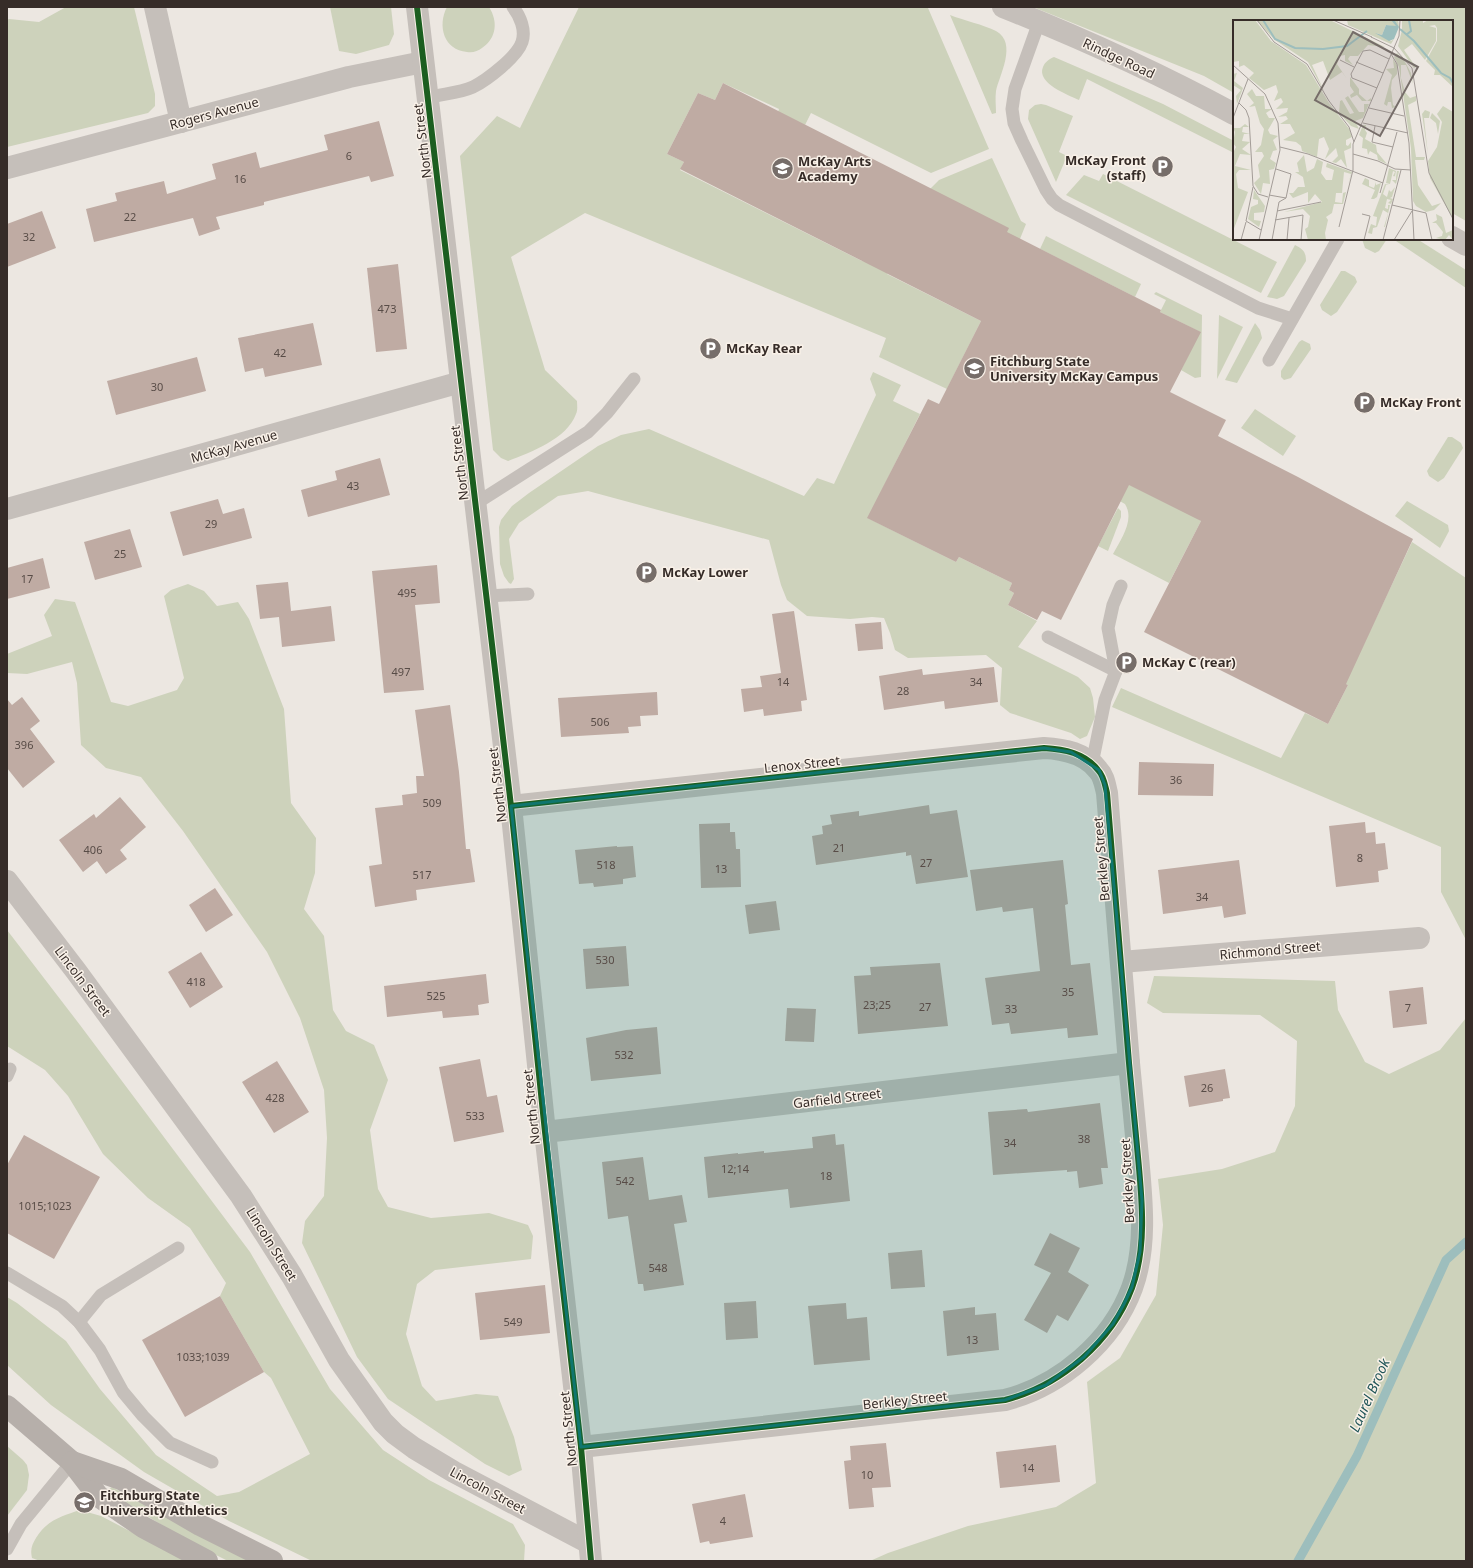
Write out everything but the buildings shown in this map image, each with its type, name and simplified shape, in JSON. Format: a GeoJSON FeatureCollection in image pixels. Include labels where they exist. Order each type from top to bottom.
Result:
{"type":"FeatureCollection","features":[{"type":"Feature","properties":{"kind":"main road"},"geometry":{"type":"LineString","coordinates":[[7,1406],[72,1462],[98,1496],[143,1527],[207,1561]]}},
{"type":"Feature","properties":{"kind":"main road"},"geometry":{"type":"LineString","coordinates":[[72,1462],[121,1479],[200,1525],[272,1561]]}},
{"type":"Feature","properties":{"kind":"street"},"geometry":{"type":"LineString","coordinates":[[154,7],[181,122]]}},
{"type":"Feature","properties":{"kind":"street","name":"North Street"},"geometry":{"type":"LineString","coordinates":[[417,7],[511,806],[545,1132],[581,1447],[590,1552]]}},
{"type":"Feature","properties":{"kind":"street","name":"Rindge Road"},"geometry":{"type":"LineString","coordinates":[[1003,7],[1132,63],[1233,114]]}},
{"type":"Feature","properties":{"kind":"street","name":"Rogers Avenue"},"geometry":{"type":"LineString","coordinates":[[7,168],[349,77],[423,62]]}},
{"type":"Feature","properties":{"kind":"street"},"geometry":{"type":"LineString","coordinates":[[1453,238],[1466,246]]}},
{"type":"Feature","properties":{"kind":"street","name":"McKay Avenue"},"geometry":{"type":"LineString","coordinates":[[7,509],[461,382]]}},
{"type":"Feature","properties":{"kind":"street","name":"Lenox Street"},"geometry":{"type":"LineString","coordinates":[[511,806],[1044,748],[1071,752],[1092,764]]}},
{"type":"Feature","properties":{"kind":"street","name":"Berkley Street"},"geometry":{"type":"LineString","coordinates":[[581,1447],[1005,1400],[1033,1391],[1057,1378],[1084,1357],[1113,1324],[1132,1287],[1136,1270],[1140,1252],[1142,1200],[1129,1063],[1107,793],[1099,770],[1092,764]]}},
{"type":"Feature","properties":{"kind":"street","name":"Lincoln Street"},"geometry":{"type":"LineString","coordinates":[[7,881],[76,971],[241,1196],[289,1270],[339,1360],[383,1422],[395,1434],[414,1448],[590,1552]]}},
{"type":"Feature","properties":{"kind":"street","name":"Richmond Street"},"geometry":{"type":"LineString","coordinates":[[1121,962],[1419,938]]}},
{"type":"Feature","properties":{"kind":"street","name":"Garfield Street"},"geometry":{"type":"LineString","coordinates":[[545,1132],[1129,1063]]}},
{"type":"Feature","properties":{"kind":"lane"},"geometry":{"type":"LineString","coordinates":[[428,98],[471,87],[482,82],[503,65],[522,43],[523,36],[521,20],[513,7]]}},
{"type":"Feature","properties":{"kind":"lane"},"geometry":{"type":"LineString","coordinates":[[1040,22],[1015,89],[1012,109],[1014,123],[1046,190],[1052,199],[1059,205],[1258,308],[1292,319]]}},
{"type":"Feature","properties":{"kind":"lane"},"geometry":{"type":"LineString","coordinates":[[1269,360],[1337,240]]}},
{"type":"Feature","properties":{"kind":"lane"},"geometry":{"type":"LineString","coordinates":[[475,504],[588,432],[607,413],[634,379]]}},
{"type":"Feature","properties":{"kind":"lane"},"geometry":{"type":"LineString","coordinates":[[1092,764],[1105,700],[1116,671],[1108,628],[1113,605],[1121,586]]}},
{"type":"Feature","properties":{"kind":"lane"},"geometry":{"type":"LineString","coordinates":[[486,596],[528,594]]}},
{"type":"Feature","properties":{"kind":"lane"},"geometry":{"type":"LineString","coordinates":[[1048,637],[1116,671]]}},
{"type":"Feature","properties":{"kind":"lane"},"geometry":{"type":"LineString","coordinates":[[79,1322],[101,1295],[178,1248]]}},
{"type":"Feature","properties":{"kind":"lane"},"geometry":{"type":"LineString","coordinates":[[7,1273],[62,1306],[79,1322],[100,1350],[123,1392],[143,1416],[170,1443],[212,1462]]}},
{"type":"Feature","properties":{"kind":"lane"},"geometry":{"type":"LineString","coordinates":[[7,1549],[21,1524],[72,1462]]}},
{"type":"Feature","properties":{"kind":"highlighted area"},"geometry":{"type":"Polygon","coordinates":[[[1044,748],[1071,752],[1099,770],[1105,785],[1142,1200],[1140,1252],[1132,1287],[1124,1304],[1113,1324],[1084,1357],[1046,1385],[1005,1400],[581,1447],[511,806],[1044,748]]]}},
{"type":"Feature","properties":{"kind":"green space"},"geometry":{"type":"Polygon","coordinates":[[[66,7],[134,7],[155,94],[155,106],[148,113],[7,147],[7,20],[39,22],[66,7]]]}},
{"type":"Feature","properties":{"kind":"green space"},"geometry":{"type":"Polygon","coordinates":[[[330,7],[391,7],[394,34],[389,45],[356,54],[339,51],[330,7]]]}},
{"type":"Feature","properties":{"kind":"green space"},"geometry":{"type":"Polygon","coordinates":[[[447,7],[489,7],[495,23],[493,34],[487,44],[475,52],[467,52],[453,47],[448,42],[443,29],[444,14],[447,7]]]}},
{"type":"Feature","properties":{"kind":"green space"},"geometry":{"type":"Polygon","coordinates":[[[579,7],[928,8],[989,149],[931,173],[811,113],[805,125],[778,112],[779,109],[723,83],[715,100],[698,93],[667,154],[684,162],[680,170],[862,261],[892,266],[887,274],[981,321],[947,389],[879,357],[886,338],[585,213],[511,257],[545,370],[577,401],[577,412],[565,431],[547,444],[537,449],[508,461],[501,458],[493,450],[460,156],[497,116],[520,128],[579,7]]]}},
{"type":"Feature","properties":{"kind":"green space"},"geometry":{"type":"Polygon","coordinates":[[[1033,7],[1466,7],[1466,221],[1453,214],[1453,20],[1233,20],[1233,92],[1204,76],[1033,7]]]}},
{"type":"Feature","properties":{"kind":"green space"},"geometry":{"type":"Polygon","coordinates":[[[950,15],[996,31],[1002,36],[1006,43],[1005,60],[996,91],[996,113],[992,114],[950,15]]]}},
{"type":"Feature","properties":{"kind":"green space"},"geometry":{"type":"Polygon","coordinates":[[[1054,57],[1163,104],[1233,140],[1233,152],[1087,79],[1079,100],[1061,92],[1048,83],[1042,73],[1043,67],[1054,57]]]}},
{"type":"Feature","properties":{"kind":"green space"},"geometry":{"type":"Polygon","coordinates":[[[1041,104],[1073,116],[1059,152],[1067,156],[1056,182],[1028,119],[1029,110],[1035,105],[1041,104]]]}},
{"type":"Feature","properties":{"kind":"green space"},"geometry":{"type":"Polygon","coordinates":[[[992,158],[1021,221],[1026,224],[1011,261],[930,189],[939,180],[992,158]]]}},
{"type":"Feature","properties":{"kind":"green space"},"geometry":{"type":"Polygon","coordinates":[[[1103,174],[1277,262],[1261,293],[1066,195],[1084,175],[1099,181],[1103,174]]]}},
{"type":"Feature","properties":{"kind":"green space"},"geometry":{"type":"Polygon","coordinates":[[[1046,236],[1141,284],[1135,297],[1040,249],[1046,236]]]}},
{"type":"Feature","properties":{"kind":"green space"},"geometry":{"type":"Polygon","coordinates":[[[1362,240],[1386,240],[1379,251],[1375,253],[1365,248],[1362,240]]]}},
{"type":"Feature","properties":{"kind":"green space"},"geometry":{"type":"Polygon","coordinates":[[[1394,240],[1419,240],[1466,270],[1466,288],[1394,240]]]}},
{"type":"Feature","properties":{"kind":"green space"},"geometry":{"type":"Polygon","coordinates":[[[1295,245],[1304,251],[1306,261],[1284,296],[1277,299],[1267,297],[1295,245]]]}},
{"type":"Feature","properties":{"kind":"green space"},"geometry":{"type":"Polygon","coordinates":[[[1341,271],[1345,271],[1355,277],[1357,282],[1337,312],[1331,316],[1322,310],[1320,305],[1341,271]]]}},
{"type":"Feature","properties":{"kind":"green space"},"geometry":{"type":"Polygon","coordinates":[[[1156,292],[1202,315],[1201,377],[1195,378],[1181,370],[1200,332],[1160,312],[1166,300],[1154,294],[1156,292]]]}},
{"type":"Feature","properties":{"kind":"green space"},"geometry":{"type":"Polygon","coordinates":[[[1219,315],[1243,327],[1217,379],[1219,315]]]}},
{"type":"Feature","properties":{"kind":"green space"},"geometry":{"type":"Polygon","coordinates":[[[1255,323],[1260,330],[1262,338],[1237,383],[1225,380],[1255,323]]]}},
{"type":"Feature","properties":{"kind":"green space"},"geometry":{"type":"Polygon","coordinates":[[[1302,340],[1310,344],[1311,349],[1291,378],[1284,380],[1281,377],[1281,371],[1299,342],[1302,340]]]}},
{"type":"Feature","properties":{"kind":"green space"},"geometry":{"type":"Polygon","coordinates":[[[873,372],[901,385],[893,401],[920,414],[868,518],[956,562],[959,557],[1012,583],[1009,590],[1014,593],[1008,605],[1037,621],[1018,647],[1078,677],[1090,688],[1093,698],[1095,717],[1087,736],[1080,739],[1071,733],[1010,713],[1000,705],[1002,668],[986,655],[908,658],[895,650],[884,618],[872,617],[850,619],[807,616],[787,600],[781,585],[769,540],[588,491],[558,496],[519,523],[509,539],[514,579],[511,584],[504,576],[500,564],[499,527],[501,520],[512,506],[598,446],[621,435],[649,429],[804,496],[817,478],[834,484],[876,395],[870,379],[873,372]]]}},
{"type":"Feature","properties":{"kind":"green space"},"geometry":{"type":"Polygon","coordinates":[[[1255,409],[1296,436],[1283,456],[1241,428],[1255,409]]]}},
{"type":"Feature","properties":{"kind":"green space"},"geometry":{"type":"Polygon","coordinates":[[[1448,437],[1452,437],[1461,443],[1463,448],[1444,478],[1438,482],[1429,476],[1427,471],[1448,437]]]}},
{"type":"Feature","properties":{"kind":"green space"},"geometry":{"type":"Polygon","coordinates":[[[1095,449],[1201,521],[1169,583],[1113,554],[1126,529],[1128,523],[1128,510],[1125,504],[1080,479],[1095,449]]]}},
{"type":"Feature","properties":{"kind":"green space"},"geometry":{"type":"Polygon","coordinates":[[[1407,501],[1448,525],[1449,531],[1440,548],[1395,516],[1407,501]]]}},
{"type":"Feature","properties":{"kind":"green space"},"geometry":{"type":"Polygon","coordinates":[[[1118,508],[1121,511],[1121,517],[1108,551],[1098,546],[1118,508]]]}},
{"type":"Feature","properties":{"kind":"green space"},"geometry":{"type":"Polygon","coordinates":[[[1412,542],[1466,578],[1466,940],[1441,892],[1441,847],[1112,707],[1121,688],[1281,758],[1305,713],[1328,724],[1348,685],[1337,679],[1353,667],[1412,542]]]}},
{"type":"Feature","properties":{"kind":"green space"},"geometry":{"type":"Polygon","coordinates":[[[188,584],[204,591],[217,606],[238,602],[249,619],[284,709],[291,803],[316,838],[315,873],[304,909],[324,936],[333,1010],[346,1031],[374,1045],[388,1080],[370,1130],[378,1189],[388,1207],[431,1218],[489,1213],[528,1225],[533,1236],[531,1259],[435,1270],[417,1284],[406,1334],[422,1386],[436,1401],[476,1394],[498,1396],[514,1437],[522,1470],[509,1476],[485,1464],[388,1399],[357,1357],[302,1243],[305,1221],[324,1196],[327,1138],[324,1090],[300,1018],[267,952],[183,831],[141,777],[106,768],[81,745],[77,683],[72,662],[27,674],[7,673],[7,654],[52,636],[44,615],[55,599],[75,602],[111,702],[128,706],[177,690],[184,678],[164,596],[171,590],[188,584]]]}},
{"type":"Feature","properties":{"kind":"green space"},"geometry":{"type":"Polygon","coordinates":[[[7,930],[250,1252],[330,1389],[383,1450],[429,1480],[513,1524],[525,1545],[524,1561],[312,1561],[229,1521],[144,1472],[51,1405],[7,1365],[7,1297],[66,1341],[100,1389],[156,1455],[217,1496],[239,1492],[310,1454],[271,1378],[264,1372],[220,1296],[226,1283],[190,1228],[148,1198],[103,1154],[68,1096],[45,1070],[7,1046],[7,930]]]}},
{"type":"Feature","properties":{"kind":"green space"},"geometry":{"type":"Polygon","coordinates":[[[1154,976],[1335,981],[1338,1010],[1365,1062],[1389,1074],[1440,1050],[1466,1018],[1466,1561],[870,1561],[888,1553],[968,1526],[1056,1507],[1096,1483],[1087,1382],[1120,1358],[1156,1295],[1163,1225],[1158,1179],[1222,1169],[1275,1152],[1295,1106],[1297,1041],[1260,1015],[1163,1013],[1147,1003],[1154,976]]]}},
{"type":"Feature","properties":{"kind":"green space"},"geometry":{"type":"Polygon","coordinates":[[[7,1446],[27,1465],[29,1475],[27,1490],[7,1516],[7,1446]]]}},
{"type":"Feature","properties":{"kind":"green space"},"geometry":{"type":"Polygon","coordinates":[[[112,1487],[249,1561],[228,1561],[186,1540],[110,1493],[109,1489],[112,1487]]]}},
{"type":"Feature","properties":{"kind":"green space"},"geometry":{"type":"Polygon","coordinates":[[[80,1510],[101,1516],[187,1561],[40,1561],[32,1558],[32,1545],[45,1527],[61,1517],[80,1510]]]}},
{"type":"Feature","properties":{"kind":"waterway","name":"Laurel Brook"},"geometry":{"type":"LineString","coordinates":[[1298,1561],[1357,1456],[1446,1260],[1466,1242]]}},
{"type":"Feature","properties":{"kind":"cycle path"},"geometry":{"type":"LineString","coordinates":[[417,7],[511,806],[545,1132],[581,1447],[591,1561]]}},
{"type":"Feature","properties":{"kind":"cycle path"},"geometry":{"type":"LineString","coordinates":[[511,806],[1044,748],[1059,749],[1074,753],[1093,764],[1102,775],[1107,793],[1126,1029],[1141,1190],[1142,1240],[1137,1272],[1132,1288],[1123,1308],[1098,1343],[1082,1359],[1064,1373],[1045,1384],[1005,1400],[581,1447]]}},
{"type":"Feature","properties":{"kind":"place","name":"McKay Front (staff)"},"geometry":{"type":"Point","coordinates":[1162,167]}},
{"type":"Feature","properties":{"kind":"place","name":"McKay Arts Academy"},"geometry":{"type":"Point","coordinates":[782,168]}},
{"type":"Feature","properties":{"kind":"place","name":"McKay Rear"},"geometry":{"type":"Point","coordinates":[711,348]}},
{"type":"Feature","properties":{"kind":"place","name":"Fitchburg State University McKay Campus"},"geometry":{"type":"Point","coordinates":[975,368]}},
{"type":"Feature","properties":{"kind":"place","name":"McKay Front"},"geometry":{"type":"Point","coordinates":[1364,402]}},
{"type":"Feature","properties":{"kind":"place","name":"McKay Lower"},"geometry":{"type":"Point","coordinates":[646,572]}},
{"type":"Feature","properties":{"kind":"place","name":"McKay C (rear)"},"geometry":{"type":"Point","coordinates":[1126,662]}},
{"type":"Feature","properties":{"kind":"place","name":"Fitchburg State University Athletics"},"geometry":{"type":"Point","coordinates":[84,1502]}}]}
